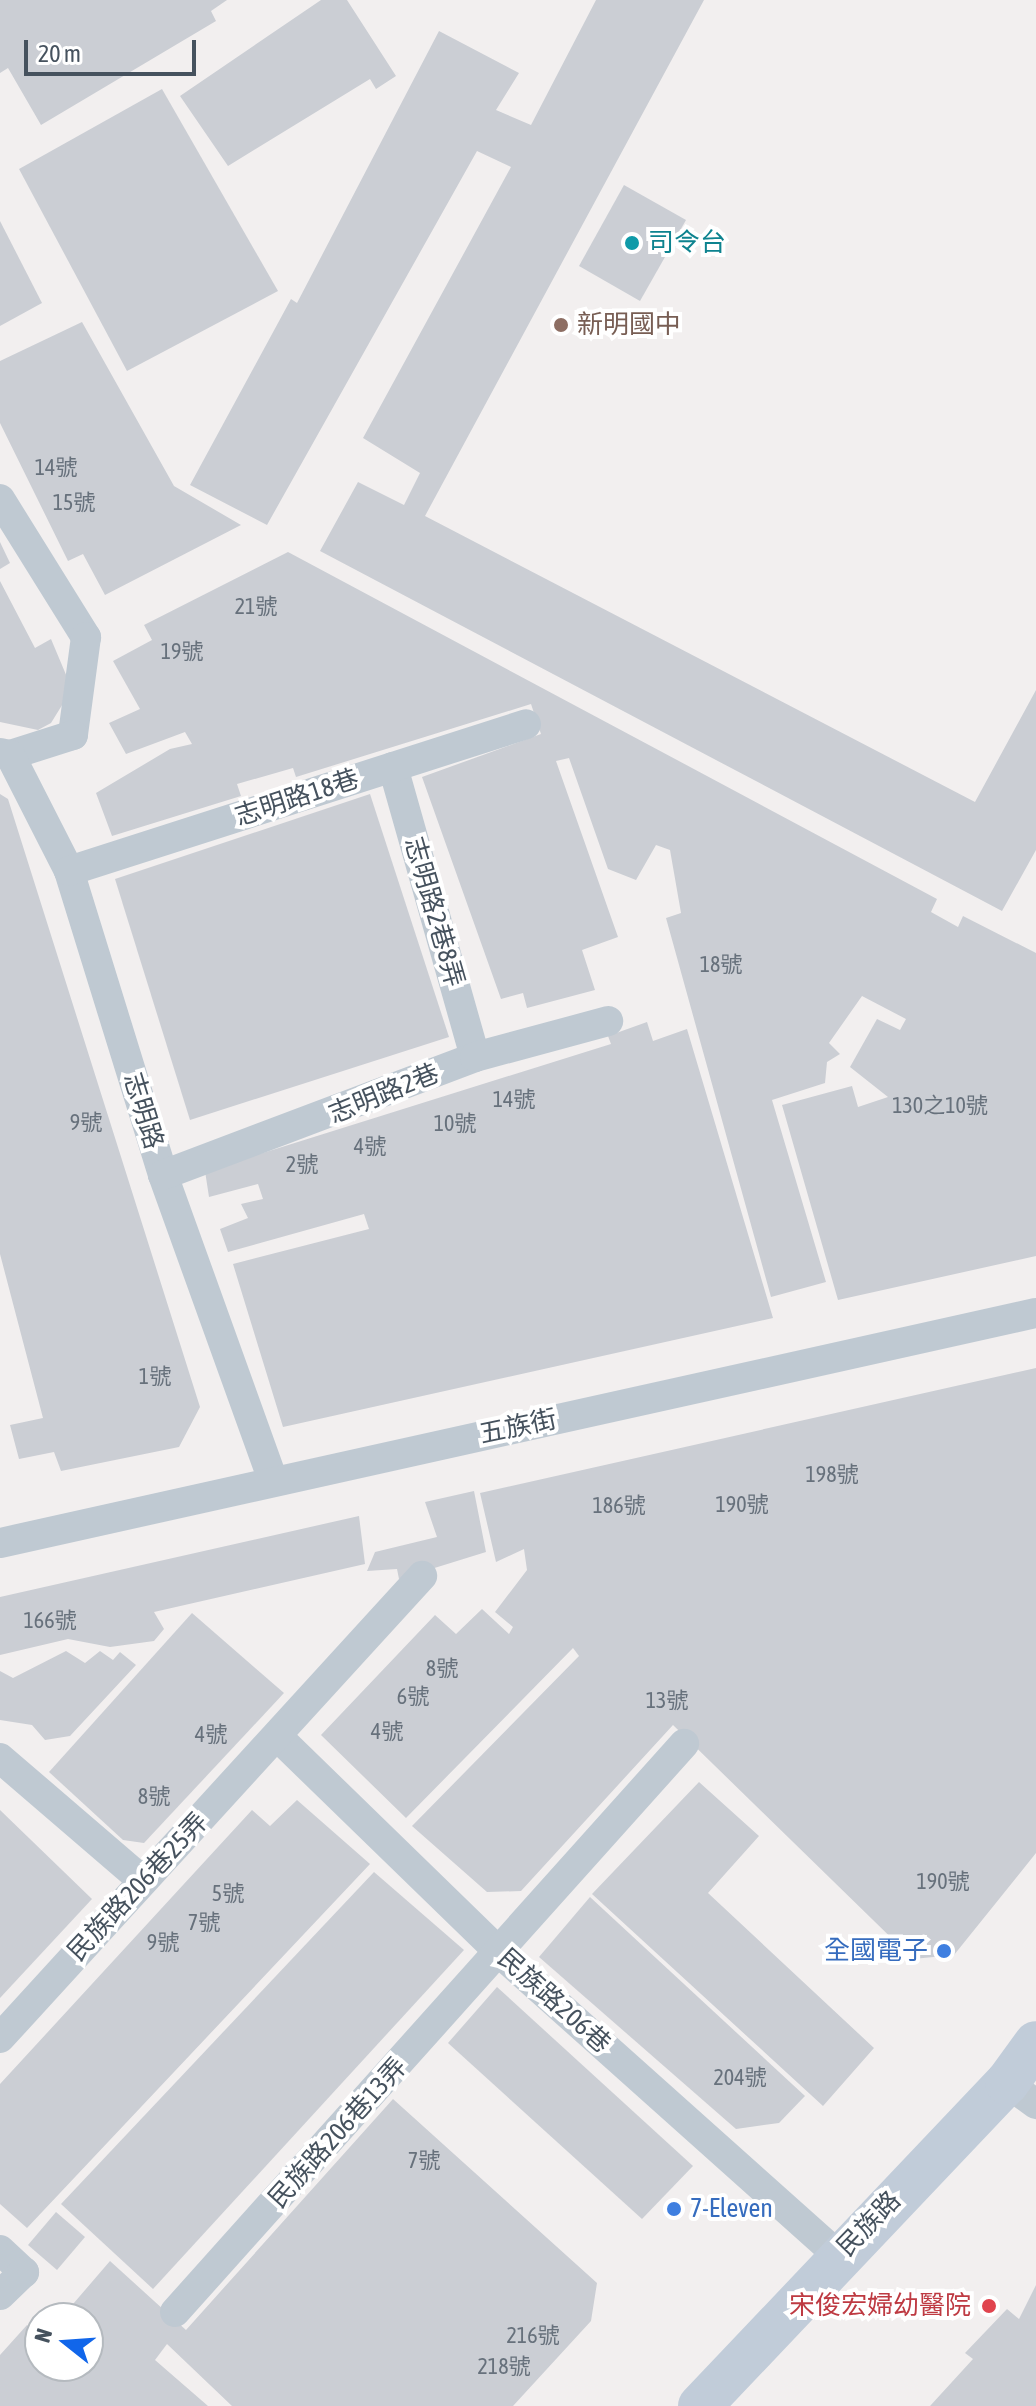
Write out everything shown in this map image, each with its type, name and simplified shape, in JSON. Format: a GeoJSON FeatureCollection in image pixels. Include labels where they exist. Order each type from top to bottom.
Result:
{"type":"FeatureCollection","features":[{"type":"Feature","properties":{"kind":"main road","name":"民族路"},"geometry":{"type":"LineString","coordinates":[[700,2406],[838,2255],[1021,2093],[1036,2043]]}},
{"type":"Feature","properties":{"kind":"lane"},"geometry":{"type":"LineString","coordinates":[[0,499],[86,637],[73,735],[5,754]]}},
{"type":"Feature","properties":{"kind":"lane","name":"志明路18巷"},"geometry":{"type":"LineString","coordinates":[[69,871],[526,724]]}},
{"type":"Feature","properties":{"kind":"lane","name":"志明路"},"geometry":{"type":"LineString","coordinates":[[5,754],[69,871],[163,1175],[273,1481]]}},
{"type":"Feature","properties":{"kind":"lane","name":"志明路2巷8弄"},"geometry":{"type":"LineString","coordinates":[[393,767],[475,1057]]}},
{"type":"Feature","properties":{"kind":"lane","name":"志明路2巷"},"geometry":{"type":"LineString","coordinates":[[163,1175],[475,1057],[608,1021]]}},
{"type":"Feature","properties":{"kind":"lane","name":"五族街"},"geometry":{"type":"LineString","coordinates":[[0,1543],[1036,1313]]}},
{"type":"Feature","properties":{"kind":"lane","name":"民族路206巷25弄"},"geometry":{"type":"LineString","coordinates":[[0,2038],[142,1880],[279,1738],[422,1576]]}},
{"type":"Feature","properties":{"kind":"lane","name":"民族路206巷"},"geometry":{"type":"LineString","coordinates":[[279,1738],[501,1954],[838,2255]]}},
{"type":"Feature","properties":{"kind":"lane","name":"民族路206巷13弄"},"geometry":{"type":"LineString","coordinates":[[175,2312],[501,1954],[684,1744]]}},
{"type":"Feature","properties":{"kind":"lane"},"geometry":{"type":"LineString","coordinates":[[0,1758],[142,1880]]}},
{"type":"Feature","properties":{"kind":"lane"},"geometry":{"type":"LineString","coordinates":[[0,2250],[24,2272],[0,2295]]}},
{"type":"Feature","properties":{"kind":"building"},"geometry":{"type":"Polygon","coordinates":[[[0,0],[227,0],[211,11],[216,21],[41,125],[8,68],[0,73],[0,0]]]}},
{"type":"Feature","properties":{"kind":"building"},"geometry":{"type":"Polygon","coordinates":[[[321,0],[347,0],[396,76],[376,89],[370,79],[228,166],[180,96],[321,0]]]}},
{"type":"Feature","properties":{"kind":"building"},"geometry":{"type":"Polygon","coordinates":[[[596,0],[704,0],[425,516],[975,802],[1036,690],[1036,850],[1002,911],[320,551],[358,482],[404,505],[420,473],[363,438],[511,167],[477,151],[267,525],[190,485],[291,299],[297,303],[439,31],[519,73],[496,110],[531,125],[596,0]]]}},
{"type":"Feature","properties":{"kind":"building"},"geometry":{"type":"Polygon","coordinates":[[[162,89],[278,291],[127,371],[19,169],[162,89]]]}},
{"type":"Feature","properties":{"kind":"building","name":"司令台"},"geometry":{"type":"Polygon","coordinates":[[[624,185],[686,220],[640,301],[579,266],[624,185]]]}},
{"type":"Feature","properties":{"kind":"building"},"geometry":{"type":"Polygon","coordinates":[[[0,221],[42,303],[0,326],[0,221]]]}},
{"type":"Feature","properties":{"kind":"building"},"geometry":{"type":"Polygon","coordinates":[[[82,322],[174,486],[241,525],[105,595],[83,554],[68,561],[0,423],[0,361],[82,322]]]}},
{"type":"Feature","properties":{"kind":"building"},"geometry":{"type":"Polygon","coordinates":[[[0,542],[10,563],[0,569],[0,542]]]}},
{"type":"Feature","properties":{"kind":"building"},"geometry":{"type":"Polygon","coordinates":[[[288,552],[937,899],[931,912],[958,927],[963,916],[1036,953],[1036,1256],[838,1300],[782,1105],[852,1086],[858,1107],[888,1097],[850,1067],[877,1019],[900,1030],[906,1019],[862,996],[829,1043],[840,1054],[827,1062],[825,1083],[772,1100],[826,1282],[771,1297],[666,918],[681,913],[670,850],[656,845],[636,880],[608,869],[569,758],[556,761],[618,937],[582,950],[595,990],[527,1008],[523,993],[501,999],[422,777],[541,734],[531,704],[296,777],[293,768],[237,784],[241,796],[112,836],[96,793],[170,749],[192,744],[185,732],[126,754],[109,723],[140,709],[113,661],[152,640],[144,625],[288,552]]]}},
{"type":"Feature","properties":{"kind":"building"},"geometry":{"type":"Polygon","coordinates":[[[0,581],[35,648],[51,639],[72,689],[51,723],[38,730],[0,722],[0,581]]]}},
{"type":"Feature","properties":{"kind":"building"},"geometry":{"type":"Polygon","coordinates":[[[0,794],[8,799],[200,1407],[179,1447],[61,1471],[54,1452],[19,1459],[10,1425],[43,1418],[0,1254],[0,794]]]}},
{"type":"Feature","properties":{"kind":"building"},"geometry":{"type":"Polygon","coordinates":[[[370,794],[449,1037],[190,1120],[115,879],[370,794]]]}},
{"type":"Feature","properties":{"kind":"building"},"geometry":{"type":"Polygon","coordinates":[[[647,1022],[653,1041],[687,1029],[773,1318],[283,1427],[233,1264],[369,1229],[364,1214],[228,1252],[220,1229],[248,1218],[241,1204],[263,1199],[258,1184],[209,1197],[205,1171],[611,1044],[608,1036],[647,1022]]]}},
{"type":"Feature","properties":{"kind":"building"},"geometry":{"type":"Polygon","coordinates":[[[1036,1368],[1036,1853],[954,1955],[913,1959],[673,1725],[521,1891],[487,1892],[412,1826],[579,1656],[573,1648],[406,1818],[321,1735],[435,1615],[456,1634],[482,1609],[509,1634],[513,1627],[495,1612],[527,1570],[524,1549],[496,1562],[480,1493],[1036,1368]]]}},
{"type":"Feature","properties":{"kind":"building"},"geometry":{"type":"Polygon","coordinates":[[[474,1491],[486,1552],[399,1579],[397,1569],[367,1571],[375,1552],[437,1537],[425,1502],[474,1491]]]}},
{"type":"Feature","properties":{"kind":"building"},"geometry":{"type":"Polygon","coordinates":[[[359,1516],[365,1564],[154,1612],[164,1629],[154,1641],[110,1647],[68,1639],[0,1655],[0,1597],[359,1516]]]}},
{"type":"Feature","properties":{"kind":"building"},"geometry":{"type":"Polygon","coordinates":[[[192,1613],[284,1693],[144,1843],[123,1840],[49,1772],[192,1613]]]}},
{"type":"Feature","properties":{"kind":"building"},"geometry":{"type":"Polygon","coordinates":[[[66,1651],[85,1663],[100,1651],[113,1660],[120,1652],[136,1665],[70,1736],[45,1740],[32,1725],[0,1720],[0,1671],[13,1678],[66,1651]]]}},
{"type":"Feature","properties":{"kind":"building"},"geometry":{"type":"Polygon","coordinates":[[[699,1782],[759,1836],[708,1893],[874,2048],[823,2106],[592,1894],[699,1782]]]}},
{"type":"Feature","properties":{"kind":"building"},"geometry":{"type":"Polygon","coordinates":[[[297,1800],[370,1864],[27,2228],[0,2204],[0,2084],[252,1810],[270,1826],[297,1800]]]}},
{"type":"Feature","properties":{"kind":"building"},"geometry":{"type":"Polygon","coordinates":[[[0,1810],[92,1899],[0,1998],[0,1810]]]}},
{"type":"Feature","properties":{"kind":"building"},"geometry":{"type":"Polygon","coordinates":[[[374,1872],[464,1950],[153,2289],[61,2204],[374,1872]]]}},
{"type":"Feature","properties":{"kind":"building"},"geometry":{"type":"Polygon","coordinates":[[[590,1897],[805,2096],[779,2123],[736,2129],[539,1957],[590,1897]]]}},
{"type":"Feature","properties":{"kind":"building"},"geometry":{"type":"Polygon","coordinates":[[[497,1987],[693,2166],[642,2219],[448,2043],[497,1987]]]}},
{"type":"Feature","properties":{"kind":"building"},"geometry":{"type":"Polygon","coordinates":[[[393,2099],[597,2283],[591,2321],[513,2406],[232,2406],[167,2344],[155,2360],[208,2406],[0,2406],[0,2355],[24,2328],[24,2382],[104,2382],[104,2302],[75,2302],[110,2261],[186,2330],[393,2099]]]}},
{"type":"Feature","properties":{"kind":"building"},"geometry":{"type":"Polygon","coordinates":[[[56,2212],[85,2237],[57,2270],[28,2245],[56,2212]]]}},
{"type":"Feature","properties":{"kind":"building","name":"宋俊宏婦幼醫院"},"geometry":{"type":"Polygon","coordinates":[[[1036,2285],[1036,2406],[930,2406],[973,2359],[965,2353],[1007,2309],[1019,2319],[1036,2285]]]}},
{"type":"Feature","properties":{"kind":"place","name":"司令台"},"geometry":{"type":"Point","coordinates":[632,243]}},
{"type":"Feature","properties":{"kind":"place","name":"新明國中"},"geometry":{"type":"Point","coordinates":[561,325]}},
{"type":"Feature","properties":{"kind":"place","name":"全國電子"},"geometry":{"type":"Point","coordinates":[944,1951]}},
{"type":"Feature","properties":{"kind":"place","name":"7-Eleven"},"geometry":{"type":"Point","coordinates":[674,2209]}},
{"type":"Feature","properties":{"kind":"place","name":"宋俊宏婦幼醫院"},"geometry":{"type":"Point","coordinates":[989,2306]}}]}
